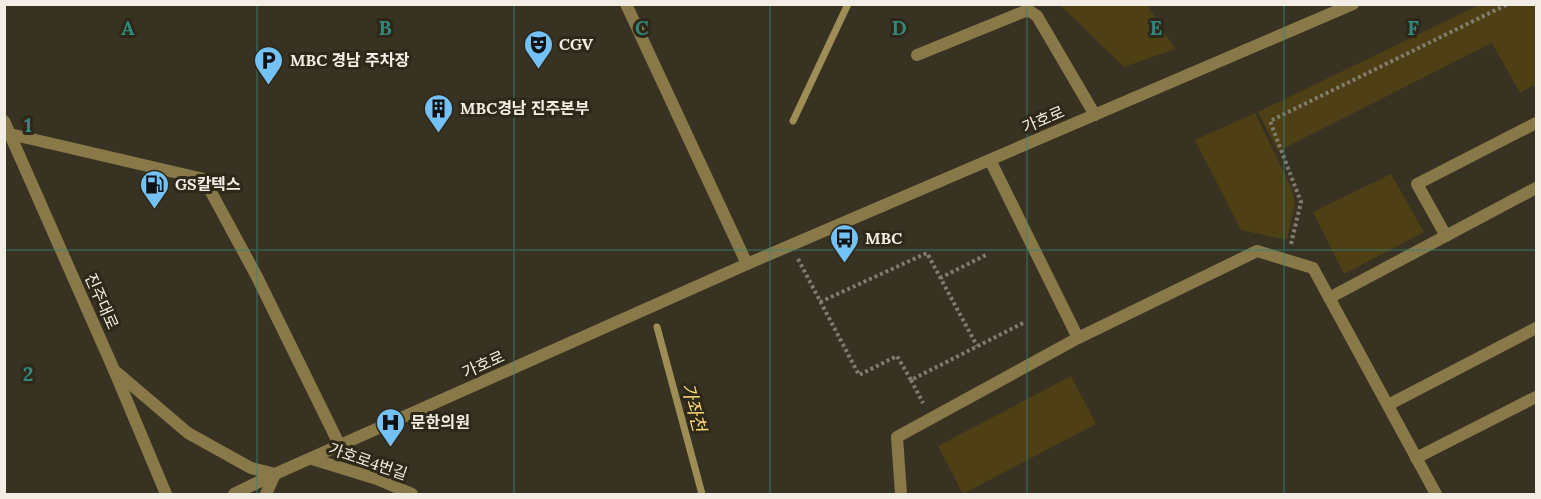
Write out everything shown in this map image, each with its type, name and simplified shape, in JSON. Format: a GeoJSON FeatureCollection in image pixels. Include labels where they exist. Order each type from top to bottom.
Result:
{"type":"FeatureCollection","features":[{"type":"Feature","properties":{"kind":"street"},"geometry":{"type":"LineString","coordinates":[[626,4],[747,264]]}},
{"type":"Feature","properties":{"kind":"street","name":"가호로"},"geometry":{"type":"LineString","coordinates":[[234,495],[275,474],[790,245],[1353,4]]}},
{"type":"Feature","properties":{"kind":"street"},"geometry":{"type":"LineString","coordinates":[[917,55],[1028,10],[1037,16],[1095,115]]}},
{"type":"Feature","properties":{"kind":"street","name":"진주대로"},"geometry":{"type":"LineString","coordinates":[[4,121],[114,370],[166,495]]}},
{"type":"Feature","properties":{"kind":"street"},"geometry":{"type":"LineString","coordinates":[[1446,236],[1417,184],[1536,123]]}},
{"type":"Feature","properties":{"kind":"street"},"geometry":{"type":"LineString","coordinates":[[10,134],[204,179],[261,286],[340,446]]}},
{"type":"Feature","properties":{"kind":"street"},"geometry":{"type":"LineString","coordinates":[[990,160],[1078,338]]}},
{"type":"Feature","properties":{"kind":"street"},"geometry":{"type":"LineString","coordinates":[[1329,298],[1536,188]]}},
{"type":"Feature","properties":{"kind":"street"},"geometry":{"type":"LineString","coordinates":[[901,495],[897,437],[1078,338],[1257,251],[1313,268],[1436,495]]}},
{"type":"Feature","properties":{"kind":"street"},"geometry":{"type":"LineString","coordinates":[[1388,405],[1536,328]]}},
{"type":"Feature","properties":{"kind":"street"},"geometry":{"type":"LineString","coordinates":[[114,370],[188,434],[251,468],[275,474],[266,495]]}},
{"type":"Feature","properties":{"kind":"street"},"geometry":{"type":"LineString","coordinates":[[1416,458],[1536,397]]}},
{"type":"Feature","properties":{"kind":"street","name":"가호로4번길"},"geometry":{"type":"LineString","coordinates":[[312,459],[376,479],[412,495]]}},
{"type":"Feature","properties":{"kind":"path"},"geometry":{"type":"LineString","coordinates":[[1287,259],[1301,202],[1270,121],[1508,4]]}},
{"type":"Feature","properties":{"kind":"path"},"geometry":{"type":"LineString","coordinates":[[790,245],[859,375],[897,356],[930,419]]}},
{"type":"Feature","properties":{"kind":"path"},"geometry":{"type":"LineString","coordinates":[[820,302],[927,253],[977,346]]}},
{"type":"Feature","properties":{"kind":"path"},"geometry":{"type":"LineString","coordinates":[[940,278],[988,254]]}},
{"type":"Feature","properties":{"kind":"path"},"geometry":{"type":"LineString","coordinates":[[911,380],[1025,321]]}},
{"type":"Feature","properties":{"kind":"shaded area"},"geometry":{"type":"Polygon","coordinates":[[[1060,5],[1147,5],[1175,49],[1124,67],[1060,5]]]}},
{"type":"Feature","properties":{"kind":"shaded area"},"geometry":{"type":"Polygon","coordinates":[[[1479,5],[1536,5],[1536,90],[1533,85],[1520,93],[1492,43],[1278,151],[1258,112],[1479,5]]]}},
{"type":"Feature","properties":{"kind":"shaded area"},"geometry":{"type":"Polygon","coordinates":[[[1255,113],[1291,187],[1295,202],[1287,240],[1241,230],[1195,140],[1255,113]]]}},
{"type":"Feature","properties":{"kind":"shaded area"},"geometry":{"type":"Polygon","coordinates":[[[1391,174],[1424,232],[1344,274],[1313,212],[1391,174]]]}},
{"type":"Feature","properties":{"kind":"shaded area"},"geometry":{"type":"Polygon","coordinates":[[[1071,376],[1096,424],[963,494],[938,446],[1071,376]]]}},
{"type":"Feature","properties":{"kind":"waterway","name":"가좌천"},"geometry":{"type":"LineString","coordinates":[[793,121],[848,4]]}},
{"type":"Feature","properties":{"kind":"waterway","name":"가좌천"},"geometry":{"type":"LineString","coordinates":[[657,327],[702,494]]}},
{"type":"Feature","properties":{"kind":"place","name":"CGV"},"geometry":{"type":"Point","coordinates":[538,70]}},
{"type":"Feature","properties":{"kind":"place","name":"MBC 경남 주차장"},"geometry":{"type":"Point","coordinates":[269,86]}},
{"type":"Feature","properties":{"kind":"place","name":"MBC경남 진주본부"},"geometry":{"type":"Point","coordinates":[439,134]}},
{"type":"Feature","properties":{"kind":"place","name":"GS칼텍스"},"geometry":{"type":"Point","coordinates":[154,210]}},
{"type":"Feature","properties":{"kind":"place","name":"MBC"},"geometry":{"type":"Point","coordinates":[844,264]}},
{"type":"Feature","properties":{"kind":"place","name":"문한의원"},"geometry":{"type":"Point","coordinates":[390,448]}}]}
